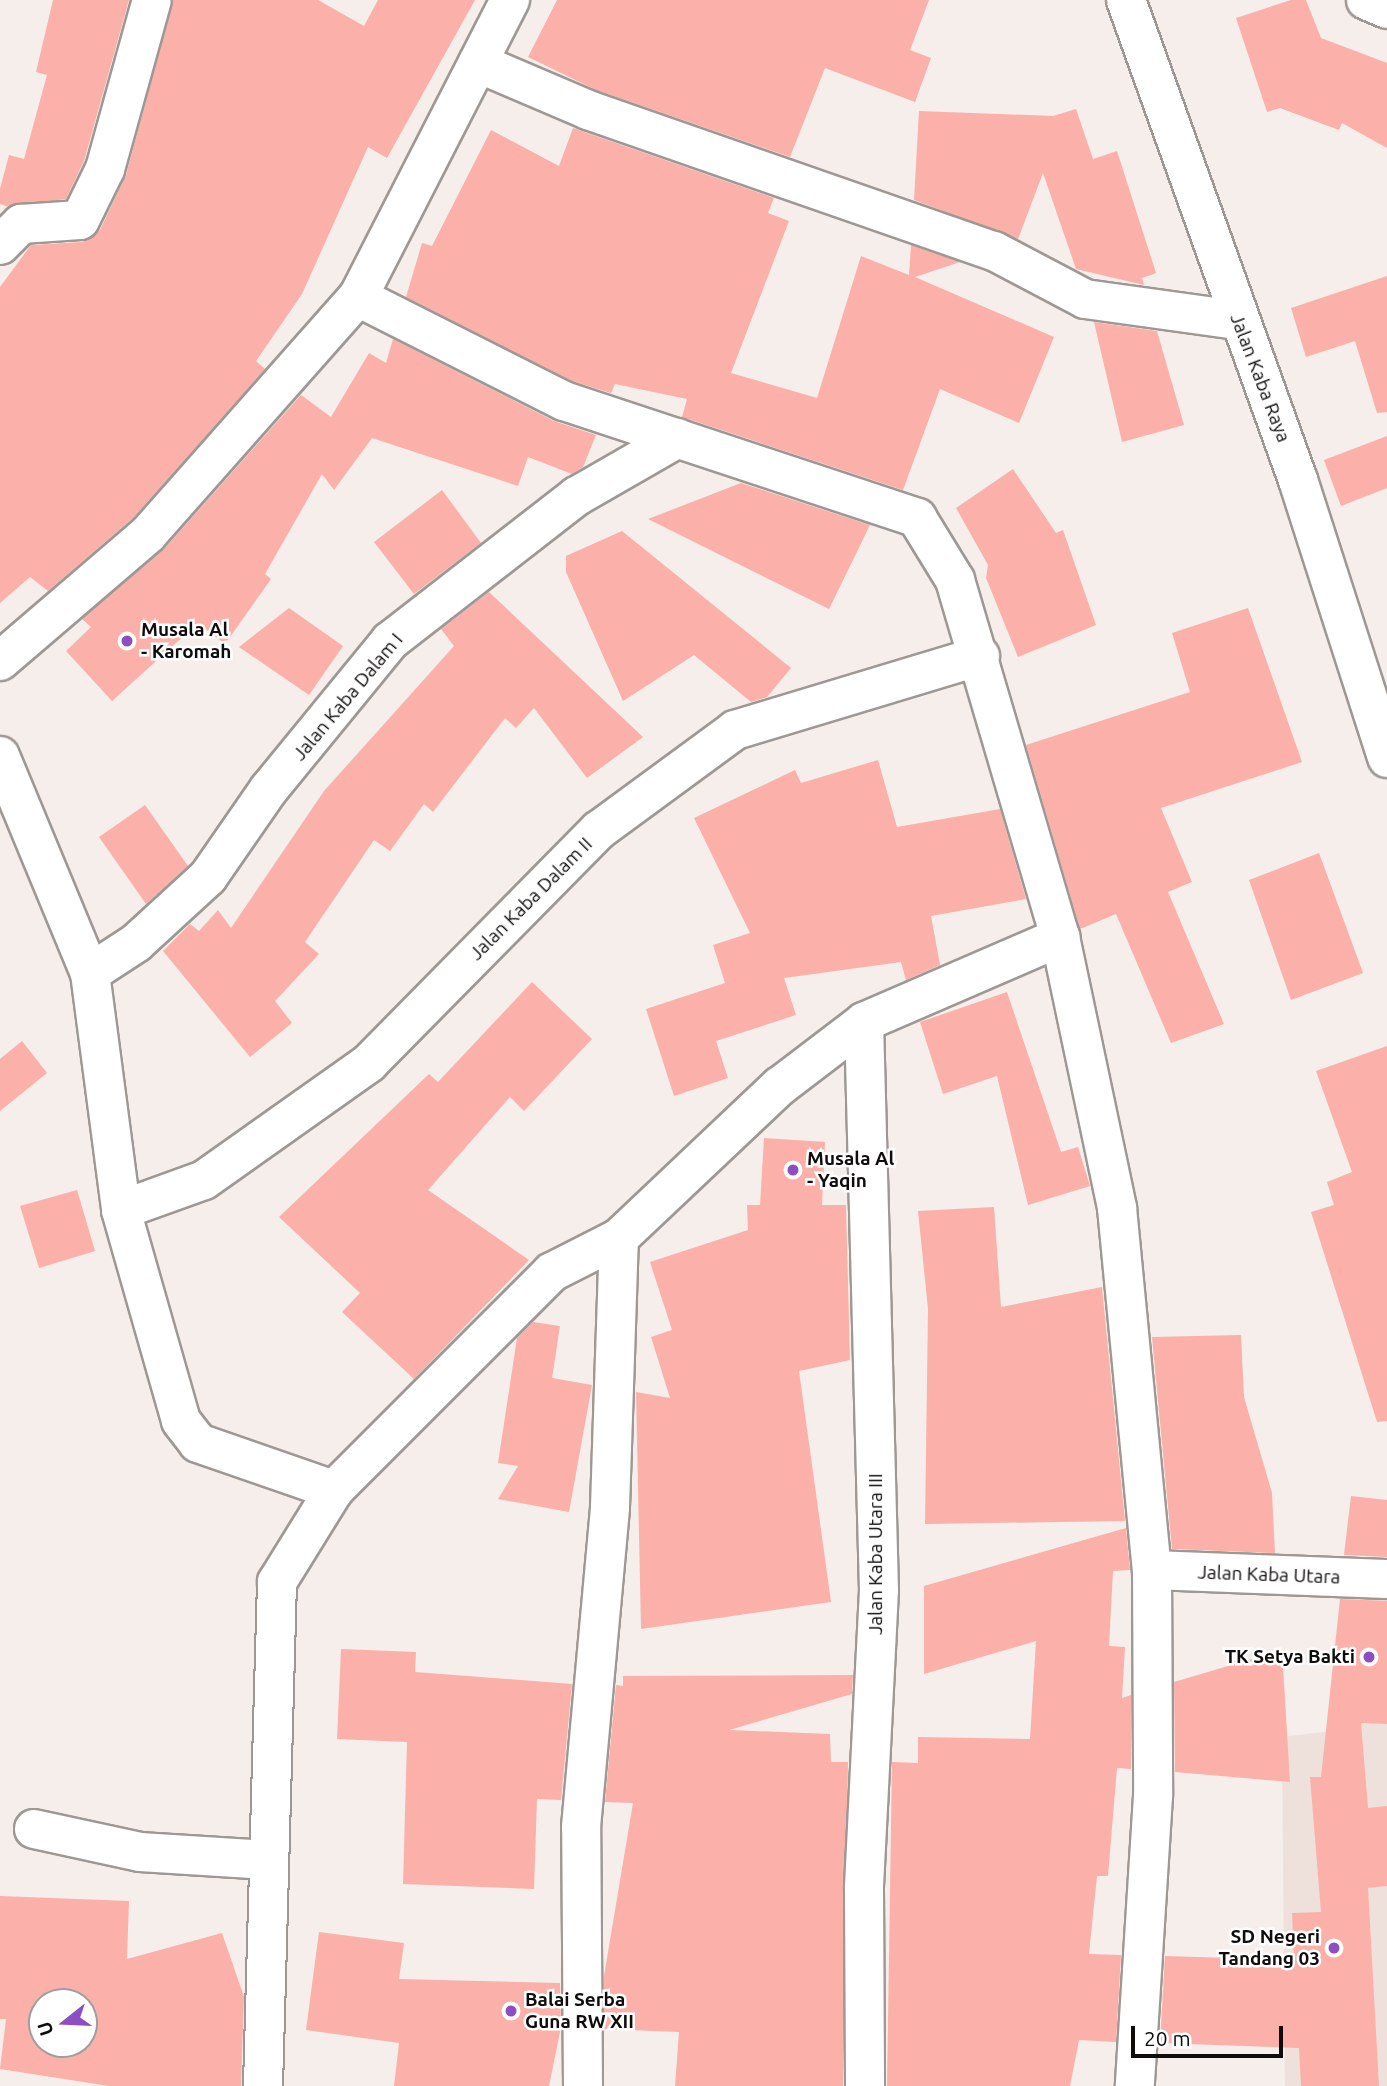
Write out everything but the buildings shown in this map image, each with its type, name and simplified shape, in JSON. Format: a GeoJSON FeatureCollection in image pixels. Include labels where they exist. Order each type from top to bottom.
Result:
{"type":"FeatureCollection","features":[{"type":"Feature","properties":{"kind":"street"},"geometry":{"type":"LineString","coordinates":[[0,245],[21,224],[80,220],[105,169],[152,0]]}},
{"type":"Feature","properties":{"kind":"street"},"geometry":{"type":"LineString","coordinates":[[0,661],[148,534],[358,297],[510,0]]}},
{"type":"Feature","properties":{"kind":"street","name":"Jalan Kaba Raya"},"geometry":{"type":"LineString","coordinates":[[1126,0],[1237,320],[1372,650],[1387,758]]}},
{"type":"Feature","properties":{"kind":"street"},"geometry":{"type":"LineString","coordinates":[[1366,0],[1387,9]]}},
{"type":"Feature","properties":{"kind":"street"},"geometry":{"type":"LineString","coordinates":[[478,63],[588,110],[994,251],[1085,299],[1237,320]]}},
{"type":"Feature","properties":{"kind":"street"},"geometry":{"type":"LineString","coordinates":[[358,297],[565,401],[917,518],[956,580],[1060,937],[1118,1208],[1152,1570],[1153,1797],[1135,2086]]}},
{"type":"Feature","properties":{"kind":"street","name":"Jalan Kaba Dalam I"},"geometry":{"type":"LineString","coordinates":[[90,973],[136,943],[208,877],[390,641],[577,496],[678,438]]}},
{"type":"Feature","properties":{"kind":"street","name":"Jalan Kaba Dalam II"},"geometry":{"type":"LineString","coordinates":[[121,1210],[204,1180],[369,1062],[598,830],[734,730],[980,656]]}},
{"type":"Feature","properties":{"kind":"street"},"geometry":{"type":"LineString","coordinates":[[0,756],[90,973],[121,1210],[181,1421],[198,1443],[334,1490]]}},
{"type":"Feature","properties":{"kind":"street"},"geometry":{"type":"LineString","coordinates":[[263,2086],[277,1582],[334,1490],[552,1272],[619,1238],[780,1086],[864,1022],[1060,937]]}},
{"type":"Feature","properties":{"kind":"street","name":"Jalan Kaba Utara III"},"geometry":{"type":"LineString","coordinates":[[864,1022],[879,1590],[863,1889],[865,2086]]}},
{"type":"Feature","properties":{"kind":"street"},"geometry":{"type":"LineString","coordinates":[[583,2086],[581,1827],[610,1507],[619,1238]]}},
{"type":"Feature","properties":{"kind":"street","name":"Jalan Kaba Utara"},"geometry":{"type":"LineString","coordinates":[[1152,1570],[1387,1579]]}},
{"type":"Feature","properties":{"kind":"street"},"geometry":{"type":"LineString","coordinates":[[34,1829],[140,1852],[268,1860]]}},
{"type":"Feature","properties":{"kind":"shaded area","name":"SD Negeri Tandang 03"},"geometry":{"type":"Polygon","coordinates":[[[1348,1585],[1387,1586],[1387,2086],[1285,2086],[1282,1737],[1355,1728],[1348,1585]]]}},
{"type":"Feature","properties":{"kind":"place","name":"Musala Al - Karomah"},"geometry":{"type":"Point","coordinates":[127,641]}},
{"type":"Feature","properties":{"kind":"place","name":"Musala Al - Yaqin"},"geometry":{"type":"Point","coordinates":[793,1170]}},
{"type":"Feature","properties":{"kind":"place","name":"TK Setya Bakti"},"geometry":{"type":"Point","coordinates":[1369,1657]}},
{"type":"Feature","properties":{"kind":"place","name":"SD Negeri Tandang 03"},"geometry":{"type":"Point","coordinates":[1334,1948]}},
{"type":"Feature","properties":{"kind":"place","name":"Balai Serba Guna RW XII"},"geometry":{"type":"Point","coordinates":[511,2011]}}]}
